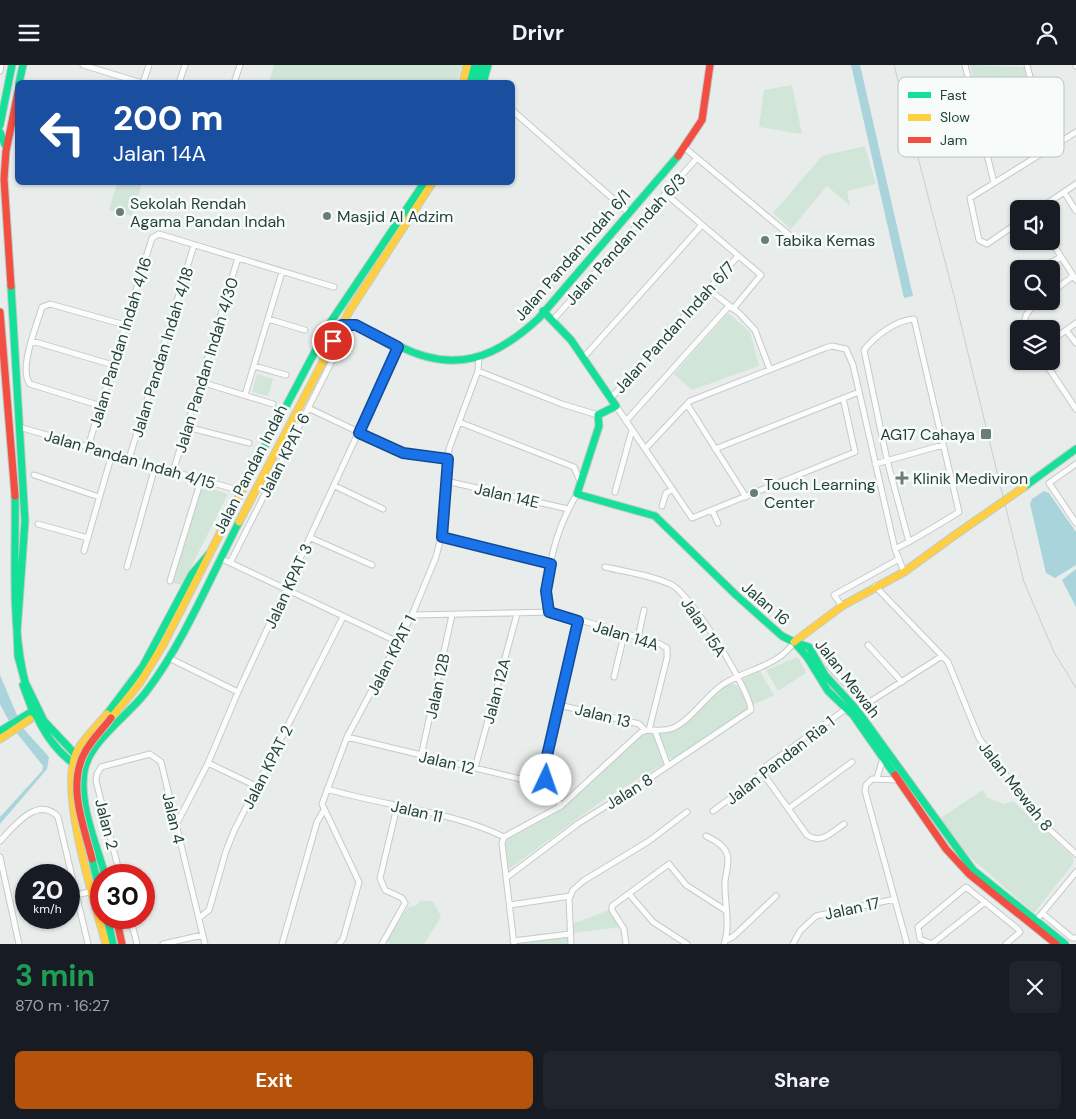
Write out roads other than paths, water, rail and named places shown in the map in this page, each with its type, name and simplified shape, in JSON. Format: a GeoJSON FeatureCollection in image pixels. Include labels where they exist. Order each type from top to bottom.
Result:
{"type":"FeatureCollection","features":[{"type":"Feature","properties":{"kind":"main road"},"geometry":{"type":"LineString","coordinates":[[0,125],[12,65]]}},
{"type":"Feature","properties":{"kind":"main road"},"geometry":{"type":"LineString","coordinates":[[20,80],[23,65]]}},
{"type":"Feature","properties":{"kind":"main road"},"geometry":{"type":"LineString","coordinates":[[464,80],[467,65]]}},
{"type":"Feature","properties":{"kind":"main road"},"geometry":{"type":"LineString","coordinates":[[484,80],[488,65]]}},
{"type":"Feature","properties":{"kind":"main road","name":"Jalan Pandan Indah 6/1"},"geometry":{"type":"LineString","coordinates":[[342,325],[356,325],[398,347],[437,361],[460,360],[479,356],[514,339],[544,311],[686,147],[702,120],[710,65]]}},
{"type":"Feature","properties":{"kind":"main road"},"geometry":{"type":"LineString","coordinates":[[472,80],[478,67]]}},
{"type":"Feature","properties":{"kind":"main road"},"geometry":{"type":"LineString","coordinates":[[477,80],[478,67]]}},
{"type":"Feature","properties":{"kind":"main road"},"geometry":{"type":"LineString","coordinates":[[0,739],[21,722],[27,710],[17,632],[25,521],[4,210],[6,151],[15,108]]}},
{"type":"Feature","properties":{"kind":"main road"},"geometry":{"type":"LineString","coordinates":[[6,151],[0,131],[12,123]]}},
{"type":"Feature","properties":{"kind":"main road","name":"Jalan Pandan Indah"},"geometry":{"type":"LineString","coordinates":[[71,764],[75,755],[141,670],[184,589],[203,558],[211,552],[241,491],[330,323],[423,185]]}},
{"type":"Feature","properties":{"kind":"main road","name":"Jalan Pandan Indah"},"geometry":{"type":"LineString","coordinates":[[84,770],[98,746],[143,695],[169,658],[272,453],[350,310],[401,234],[431,185]]}},
{"type":"Feature","properties":{"kind":"main road"},"geometry":{"type":"LineString","coordinates":[[350,310],[356,325]]}},
{"type":"Feature","properties":{"kind":"main road"},"geometry":{"type":"LineString","coordinates":[[544,311],[584,357],[616,406],[598,415],[599,426],[577,494]]}},
{"type":"Feature","properties":{"kind":"main road"},"geometry":{"type":"LineString","coordinates":[[0,312],[3,394],[11,425],[15,505],[7,618]]}},
{"type":"Feature","properties":{"kind":"main road"},"geometry":{"type":"LineString","coordinates":[[11,425],[16,420],[13,386],[15,374]]}},
{"type":"Feature","properties":{"kind":"main road"},"geometry":{"type":"LineString","coordinates":[[794,642],[813,626],[842,607],[932,552],[1076,449]]}},
{"type":"Feature","properties":{"kind":"main road","name":"Jalan 16"},"geometry":{"type":"LineString","coordinates":[[577,494],[655,516],[736,595],[782,636],[794,642]]}},
{"type":"Feature","properties":{"kind":"main road"},"geometry":{"type":"LineString","coordinates":[[93,864],[77,797],[79,766],[91,744],[150,669],[211,552]]}},
{"type":"Feature","properties":{"kind":"main road"},"geometry":{"type":"LineString","coordinates":[[809,647],[808,636],[813,626]]}},
{"type":"Feature","properties":{"kind":"main road","name":"Jalan Mewah"},"geometry":{"type":"LineString","coordinates":[[794,642],[802,643],[809,647],[824,675],[857,710],[946,849],[969,874],[998,897],[1008,901]]}},
{"type":"Feature","properties":{"kind":"main road","name":"Jalan Mewah"},"geometry":{"type":"LineString","coordinates":[[794,642],[807,657],[828,691],[846,709],[973,870],[1056,944]]}},
{"type":"Feature","properties":{"kind":"main road"},"geometry":{"type":"LineString","coordinates":[[14,682],[38,729]]}},
{"type":"Feature","properties":{"kind":"main road"},"geometry":{"type":"LineString","coordinates":[[27,710],[75,755],[87,762]]}},
{"type":"Feature","properties":{"kind":"main road"},"geometry":{"type":"LineString","coordinates":[[21,722],[38,729],[71,764],[84,770],[85,793],[102,864]]}},
{"type":"Feature","properties":{"kind":"main road"},"geometry":{"type":"LineString","coordinates":[[0,731],[12,728]]}},
{"type":"Feature","properties":{"kind":"main road"},"geometry":{"type":"LineString","coordinates":[[88,738],[89,745],[98,746]]}},
{"type":"Feature","properties":{"kind":"main road"},"geometry":{"type":"LineString","coordinates":[[71,764],[71,795],[90,878]]}},
{"type":"Feature","properties":{"kind":"main road"},"geometry":{"type":"LineString","coordinates":[[71,795],[78,788],[85,793]]}},
{"type":"Feature","properties":{"kind":"main road","name":"Jalan Mewah"},"geometry":{"type":"LineString","coordinates":[[1034,923],[1065,944]]}},
{"type":"Feature","properties":{"kind":"main road"},"geometry":{"type":"LineString","coordinates":[[102,929],[106,944]]}},
{"type":"Feature","properties":{"kind":"main road"},"geometry":{"type":"LineString","coordinates":[[109,929],[113,944]]}},
{"type":"Feature","properties":{"kind":"main road"},"geometry":{"type":"LineString","coordinates":[[119,929],[122,944]]}},
{"type":"Feature","properties":{"kind":"street"},"geometry":{"type":"LineString","coordinates":[[0,71],[2,65]]}},
{"type":"Feature","properties":{"kind":"street"},"geometry":{"type":"LineString","coordinates":[[83,65],[133,80]]}},
{"type":"Feature","properties":{"kind":"street"},"geometry":{"type":"LineString","coordinates":[[143,80],[148,65]]}},
{"type":"Feature","properties":{"kind":"street"},"geometry":{"type":"LineString","coordinates":[[180,80],[185,65]]}},
{"type":"Feature","properties":{"kind":"street"},"geometry":{"type":"LineString","coordinates":[[235,80],[240,65]]}},
{"type":"Feature","properties":{"kind":"street"},"geometry":{"type":"LineString","coordinates":[[515,113],[628,212]]}},
{"type":"Feature","properties":{"kind":"street"},"geometry":{"type":"LineString","coordinates":[[1064,139],[1076,132]]}},
{"type":"Feature","properties":{"kind":"street"},"geometry":{"type":"LineString","coordinates":[[686,147],[793,238]]}},
{"type":"Feature","properties":{"kind":"street"},"geometry":{"type":"LineString","coordinates":[[988,157],[994,183]]}},
{"type":"Feature","properties":{"kind":"street"},"geometry":{"type":"LineString","coordinates":[[1010,228],[987,244],[979,240],[970,198],[1035,157]]}},
{"type":"Feature","properties":{"kind":"street","name":"Jalan Pandan Indah 6/3"},"geometry":{"type":"LineString","coordinates":[[553,320],[697,158]]}},
{"type":"Feature","properties":{"kind":"street"},"geometry":{"type":"LineString","coordinates":[[1052,200],[1076,184]]}},
{"type":"Feature","properties":{"kind":"street"},"geometry":{"type":"LineString","coordinates":[[1064,192],[1076,211]]}},
{"type":"Feature","properties":{"kind":"street"},"geometry":{"type":"LineString","coordinates":[[666,194],[738,256]]}},
{"type":"Feature","properties":{"kind":"street"},"geometry":{"type":"LineString","coordinates":[[584,357],[702,225]]}},
{"type":"Feature","properties":{"kind":"street","name":"Jalan Pandan Indah 4/16"},"geometry":{"type":"LineString","coordinates":[[88,447],[152,237],[158,234],[194,245]]}},
{"type":"Feature","properties":{"kind":"street"},"geometry":{"type":"LineString","coordinates":[[194,245],[334,287]]}},
{"type":"Feature","properties":{"kind":"street","name":"Jalan Pandan Indah 4/18"},"geometry":{"type":"LineString","coordinates":[[129,459],[194,245]]}},
{"type":"Feature","properties":{"kind":"street"},"geometry":{"type":"LineString","coordinates":[[1057,250],[1075,278],[1060,287]]}},
{"type":"Feature","properties":{"kind":"street","name":"Jalan Pandan Indah 6/7"},"geometry":{"type":"LineString","coordinates":[[611,398],[738,256],[761,275],[626,421]]}},
{"type":"Feature","properties":{"kind":"street"},"geometry":{"type":"LineString","coordinates":[[1056,260],[1061,257]]}},
{"type":"Feature","properties":{"kind":"street","name":"Jalan Pandan Indah 4/30"},"geometry":{"type":"LineString","coordinates":[[173,472],[238,258]]}},
{"type":"Feature","properties":{"kind":"street"},"geometry":{"type":"LineString","coordinates":[[245,395],[282,272]]}},
{"type":"Feature","properties":{"kind":"street"},"geometry":{"type":"LineString","coordinates":[[708,289],[731,307],[755,330],[770,369]]}},
{"type":"Feature","properties":{"kind":"street"},"geometry":{"type":"LineString","coordinates":[[101,406],[30,384],[26,379],[26,364],[42,307],[50,304],[125,325]]}},
{"type":"Feature","properties":{"kind":"street"},"geometry":{"type":"LineString","coordinates":[[268,319],[305,330]]}},
{"type":"Feature","properties":{"kind":"street"},"geometry":{"type":"LineString","coordinates":[[895,549],[909,542],[959,512],[914,319],[905,319],[887,330],[864,350],[887,460],[909,542]]}},
{"type":"Feature","properties":{"kind":"street"},"geometry":{"type":"LineString","coordinates":[[1060,334],[1076,323]]}},
{"type":"Feature","properties":{"kind":"street"},"geometry":{"type":"LineString","coordinates":[[1066,330],[1076,343]]}},
{"type":"Feature","properties":{"kind":"street"},"geometry":{"type":"LineString","coordinates":[[32,341],[113,365]]}},
{"type":"Feature","properties":{"kind":"street"},"geometry":{"type":"LineString","coordinates":[[645,449],[690,401],[825,348],[832,346],[846,349],[851,359],[895,549],[903,570]]}},
{"type":"Feature","properties":{"kind":"street","name":"Jalan KPAT 6"},"geometry":{"type":"LineString","coordinates":[[230,563],[339,347]]}},
{"type":"Feature","properties":{"kind":"street","name":"Jalan KPAT 3"},"geometry":{"type":"LineString","coordinates":[[176,825],[208,763],[238,692],[398,347]]}},
{"type":"Feature","properties":{"kind":"street","name":"Jalan KPAT 1"},"geometry":{"type":"LineString","coordinates":[[282,944],[317,823],[324,810],[322,804],[347,737],[412,615],[436,557],[442,537],[448,459],[459,422],[478,371],[479,356]]}},
{"type":"Feature","properties":{"kind":"street"},"geometry":{"type":"LineString","coordinates":[[254,366],[286,375]]}},
{"type":"Feature","properties":{"kind":"street"},"geometry":{"type":"LineString","coordinates":[[1050,370],[1076,409]]}},
{"type":"Feature","properties":{"kind":"street"},"geometry":{"type":"LineString","coordinates":[[478,371],[562,404],[598,415]]}},
{"type":"Feature","properties":{"kind":"street"},"geometry":{"type":"LineString","coordinates":[[201,382],[273,404]]}},
{"type":"Feature","properties":{"kind":"street"},"geometry":{"type":"LineString","coordinates":[[715,449],[858,392]]}},
{"type":"Feature","properties":{"kind":"street"},"geometry":{"type":"LineString","coordinates":[[616,406],[692,518],[855,452],[843,398]]}},
{"type":"Feature","properties":{"kind":"street"},"geometry":{"type":"LineString","coordinates":[[687,404],[746,497]]}},
{"type":"Feature","properties":{"kind":"street"},"geometry":{"type":"LineString","coordinates":[[308,408],[403,453],[448,459]]}},
{"type":"Feature","properties":{"kind":"street"},"geometry":{"type":"LineString","coordinates":[[459,422],[574,467],[581,484]]}},
{"type":"Feature","properties":{"kind":"street","name":"Jalan Pandan Indah 4/15"},"geometry":{"type":"LineString","coordinates":[[19,427],[241,491]]}},
{"type":"Feature","properties":{"kind":"street"},"geometry":{"type":"LineString","coordinates":[[187,427],[249,443]]}},
{"type":"Feature","properties":{"kind":"street"},"geometry":{"type":"LineString","coordinates":[[615,492],[632,430]]}},
{"type":"Feature","properties":{"kind":"street"},"geometry":{"type":"LineString","coordinates":[[875,464],[943,445]]}},
{"type":"Feature","properties":{"kind":"street"},"geometry":{"type":"LineString","coordinates":[[84,551],[112,454]]}},
{"type":"Feature","properties":{"kind":"street"},"geometry":{"type":"LineString","coordinates":[[1076,463],[1049,483],[1076,522]]}},
{"type":"Feature","properties":{"kind":"street"},"geometry":{"type":"LineString","coordinates":[[127,567],[156,467]]}},
{"type":"Feature","properties":{"kind":"street"},"geometry":{"type":"LineString","coordinates":[[34,475],[100,497]]}},
{"type":"Feature","properties":{"kind":"street"},"geometry":{"type":"LineString","coordinates":[[170,581],[201,480]]}},
{"type":"Feature","properties":{"kind":"street","name":"Jalan 14E"},"geometry":{"type":"LineString","coordinates":[[446,481],[568,509]]}},
{"type":"Feature","properties":{"kind":"street"},"geometry":{"type":"LineString","coordinates":[[335,486],[383,509]]}},
{"type":"Feature","properties":{"kind":"street"},"geometry":{"type":"LineString","coordinates":[[662,506],[666,493],[672,490]]}},
{"type":"Feature","properties":{"kind":"street"},"geometry":{"type":"LineString","coordinates":[[549,612],[546,591],[551,564],[568,509],[577,494]]}},
{"type":"Feature","properties":{"kind":"street"},"geometry":{"type":"LineString","coordinates":[[712,510],[718,523]]}},
{"type":"Feature","properties":{"kind":"street"},"geometry":{"type":"LineString","coordinates":[[38,524],[88,538]]}},
{"type":"Feature","properties":{"kind":"street"},"geometry":{"type":"LineString","coordinates":[[442,537],[551,564]]}},
{"type":"Feature","properties":{"kind":"street"},"geometry":{"type":"LineString","coordinates":[[311,538],[372,565]]}},
{"type":"Feature","properties":{"kind":"street"},"geometry":{"type":"LineString","coordinates":[[220,558],[398,643]]}},
{"type":"Feature","properties":{"kind":"street"},"geometry":{"type":"LineString","coordinates":[[842,607],[834,595],[899,559]]}},
{"type":"Feature","properties":{"kind":"street","name":"Jalan 15A"},"geometry":{"type":"LineString","coordinates":[[605,567],[663,582],[679,590],[701,616],[751,707]]}},
{"type":"Feature","properties":{"kind":"street","name":"Jalan Mewah 8"},"geometry":{"type":"LineString","coordinates":[[877,586],[949,665],[979,738],[1038,819],[1076,854]]}},
{"type":"Feature","properties":{"kind":"street"},"geometry":{"type":"LineString","coordinates":[[638,638],[644,610]]}},
{"type":"Feature","properties":{"kind":"street","name":"Jalan 14A"},"geometry":{"type":"LineString","coordinates":[[412,615],[549,612],[660,644],[667,648],[667,658],[650,730]]}},
{"type":"Feature","properties":{"kind":"street","name":"Jalan 12A"},"geometry":{"type":"LineString","coordinates":[[475,768],[517,614]]}},
{"type":"Feature","properties":{"kind":"street","name":"Jalan 12B"},"geometry":{"type":"LineString","coordinates":[[421,756],[452,615]]}},
{"type":"Feature","properties":{"kind":"street","name":"Jalan KPAT 2"},"geometry":{"type":"LineString","coordinates":[[199,918],[204,916],[208,910],[226,851],[256,786],[343,617]]}},
{"type":"Feature","properties":{"kind":"street","name":"Jalan 13"},"geometry":{"type":"LineString","coordinates":[[546,780],[544,769],[578,621]]}},
{"type":"Feature","properties":{"kind":"street"},"geometry":{"type":"LineString","coordinates":[[614,677],[624,635]]}},
{"type":"Feature","properties":{"kind":"street","name":"Jalan 16"},"geometry":{"type":"LineString","coordinates":[[650,730],[671,729],[682,723],[705,699],[736,677],[784,655],[794,642]]}},
{"type":"Feature","properties":{"kind":"street"},"geometry":{"type":"LineString","coordinates":[[868,645],[902,682]]}},
{"type":"Feature","properties":{"kind":"street"},"geometry":{"type":"LineString","coordinates":[[857,710],[942,657]]}},
{"type":"Feature","properties":{"kind":"street"},"geometry":{"type":"LineString","coordinates":[[169,658],[238,692]]}},
{"type":"Feature","properties":{"kind":"street"},"geometry":{"type":"LineString","coordinates":[[830,667],[866,705]]}},
{"type":"Feature","properties":{"kind":"street","name":"Jalan 13"},"geometry":{"type":"LineString","coordinates":[[559,705],[639,724],[650,730]]}},
{"type":"Feature","properties":{"kind":"street","name":"Jalan 8"},"geometry":{"type":"LineString","coordinates":[[507,877],[579,823],[749,713],[751,707]]}},
{"type":"Feature","properties":{"kind":"street","name":"Jalan Pandan Ria 1"},"geometry":{"type":"LineString","coordinates":[[713,811],[755,780],[766,766],[846,709]]}},
{"type":"Feature","properties":{"kind":"street"},"geometry":{"type":"LineString","coordinates":[[570,934],[513,942],[504,838],[561,806],[650,730],[668,766]]}},
{"type":"Feature","properties":{"kind":"street","name":"Jalan 12"},"geometry":{"type":"LineString","coordinates":[[347,737],[537,783],[546,780]]}},
{"type":"Feature","properties":{"kind":"street","name":"Jalan 4"},"geometry":{"type":"LineString","coordinates":[[97,774],[101,767],[146,754],[155,755],[161,762],[205,944]]}},
{"type":"Feature","properties":{"kind":"street"},"geometry":{"type":"LineString","coordinates":[[877,778],[883,758]]}},
{"type":"Feature","properties":{"kind":"street"},"geometry":{"type":"LineString","coordinates":[[788,809],[852,762]]}},
{"type":"Feature","properties":{"kind":"street"},"geometry":{"type":"LineString","coordinates":[[208,763],[256,786]]}},
{"type":"Feature","properties":{"kind":"street"},"geometry":{"type":"LineString","coordinates":[[762,772],[807,835],[813,839],[821,840],[844,824]]}},
{"type":"Feature","properties":{"kind":"street","name":"Jalan 2"},"geometry":{"type":"LineString","coordinates":[[97,774],[96,781],[117,864]]}},
{"type":"Feature","properties":{"kind":"street"},"geometry":{"type":"LineString","coordinates":[[901,778],[877,778],[869,781],[865,791],[907,944]]}},
{"type":"Feature","properties":{"kind":"street"},"geometry":{"type":"LineString","coordinates":[[546,780],[561,806]]}},
{"type":"Feature","properties":{"kind":"street","name":"Jalan 11"},"geometry":{"type":"LineString","coordinates":[[327,789],[490,830],[504,838]]}},
{"type":"Feature","properties":{"kind":"street"},"geometry":{"type":"LineString","coordinates":[[384,943],[405,903],[402,898],[385,890],[380,878],[397,807]]}},
{"type":"Feature","properties":{"kind":"street"},"geometry":{"type":"LineString","coordinates":[[0,841],[24,815],[46,809],[53,811],[58,817],[69,864]]}},
{"type":"Feature","properties":{"kind":"street"},"geometry":{"type":"LineString","coordinates":[[324,810],[359,882],[343,939],[339,944]]}},
{"type":"Feature","properties":{"kind":"street"},"geometry":{"type":"LineString","coordinates":[[510,905],[570,896],[583,881],[649,841],[687,813]]}},
{"type":"Feature","properties":{"kind":"street"},"geometry":{"type":"LineString","coordinates":[[706,836],[722,846],[727,853],[724,943]]}},
{"type":"Feature","properties":{"kind":"street"},"geometry":{"type":"LineString","coordinates":[[0,857],[19,944]]}},
{"type":"Feature","properties":{"kind":"street"},"geometry":{"type":"LineString","coordinates":[[626,944],[624,929],[611,909],[669,864],[686,885],[725,910]]}},
{"type":"Feature","properties":{"kind":"street"},"geometry":{"type":"LineString","coordinates":[[1034,923],[1076,872]]}},
{"type":"Feature","properties":{"kind":"street"},"geometry":{"type":"LineString","coordinates":[[998,897],[988,904],[932,944],[920,939],[918,927],[966,887],[988,904],[1020,932],[1006,944]]}},
{"type":"Feature","properties":{"kind":"street"},"geometry":{"type":"LineString","coordinates":[[630,895],[653,922],[688,944]]}},
{"type":"Feature","properties":{"kind":"street"},"geometry":{"type":"LineString","coordinates":[[570,896],[571,944]]}},
{"type":"Feature","properties":{"kind":"street"},"geometry":{"type":"LineString","coordinates":[[724,943],[734,936],[776,896]]}},
{"type":"Feature","properties":{"kind":"street","name":"Jalan 17"},"geometry":{"type":"LineString","coordinates":[[793,944],[800,931],[816,916],[895,899]]}},
{"type":"Feature","properties":{"kind":"street"},"geometry":{"type":"LineString","coordinates":[[998,913],[1008,901]]}},
{"type":"Feature","properties":{"kind":"street"},"geometry":{"type":"LineString","coordinates":[[80,911],[88,944]]}},
{"type":"Feature","properties":{"kind":"street"},"geometry":{"type":"LineString","coordinates":[[1042,913],[1072,938],[1076,938]]}},
{"type":"Feature","properties":{"kind":"street"},"geometry":{"type":"LineString","coordinates":[[133,929],[137,944]]}},
{"type":"Feature","properties":{"kind":"street"},"geometry":{"type":"LineString","coordinates":[[163,944],[203,935]]}},
{"type":"Feature","properties":{"kind":"water"},"geometry":{"type":"Polygon","coordinates":[[[851,65],[860,65],[913,296],[904,298],[851,65]]]}},
{"type":"Feature","properties":{"kind":"water"},"geometry":{"type":"Polygon","coordinates":[[[1044,491],[1049,493],[1076,532],[1076,565],[1055,578],[1046,573],[1030,504],[1032,499],[1044,491]]]}},
{"type":"Feature","properties":{"kind":"water"},"geometry":{"type":"Polygon","coordinates":[[[1076,569],[1076,607],[1062,580],[1076,569]]]}},
{"type":"Feature","properties":{"kind":"water"},"geometry":{"type":"Polygon","coordinates":[[[0,675],[22,727],[49,757],[47,769],[0,824],[0,817],[42,771],[43,766],[12,727],[0,704],[0,675]]]}},
{"type":"Feature","properties":{"kind":"tram line"},"geometry":{"type":"LineString","coordinates":[[894,65],[898,80]]}},
{"type":"Feature","properties":{"kind":"tram line"},"geometry":{"type":"LineString","coordinates":[[918,157],[1024,582],[1054,652],[1076,688]]}},
{"type":"Feature","properties":{"kind":"place","name":"Sekolah Rendah Agama Pandan Indah"},"geometry":{"type":"Point","coordinates":[120,212]}},
{"type":"Feature","properties":{"kind":"place","name":"Masjid Al Adzim"},"geometry":{"type":"Point","coordinates":[327,216]}},
{"type":"Feature","properties":{"kind":"place","name":"Tabika Kemas"},"geometry":{"type":"Point","coordinates":[765,240]}},
{"type":"Feature","properties":{"kind":"place","name":"AG17 Cahaya"},"geometry":{"type":"Point","coordinates":[986,434]}},
{"type":"Feature","properties":{"kind":"place","name":"Klinik Mediviron"},"geometry":{"type":"Point","coordinates":[902,478]}},
{"type":"Feature","properties":{"kind":"place","name":"Touch Learning Center"},"geometry":{"type":"Point","coordinates":[754,493]}}]}
